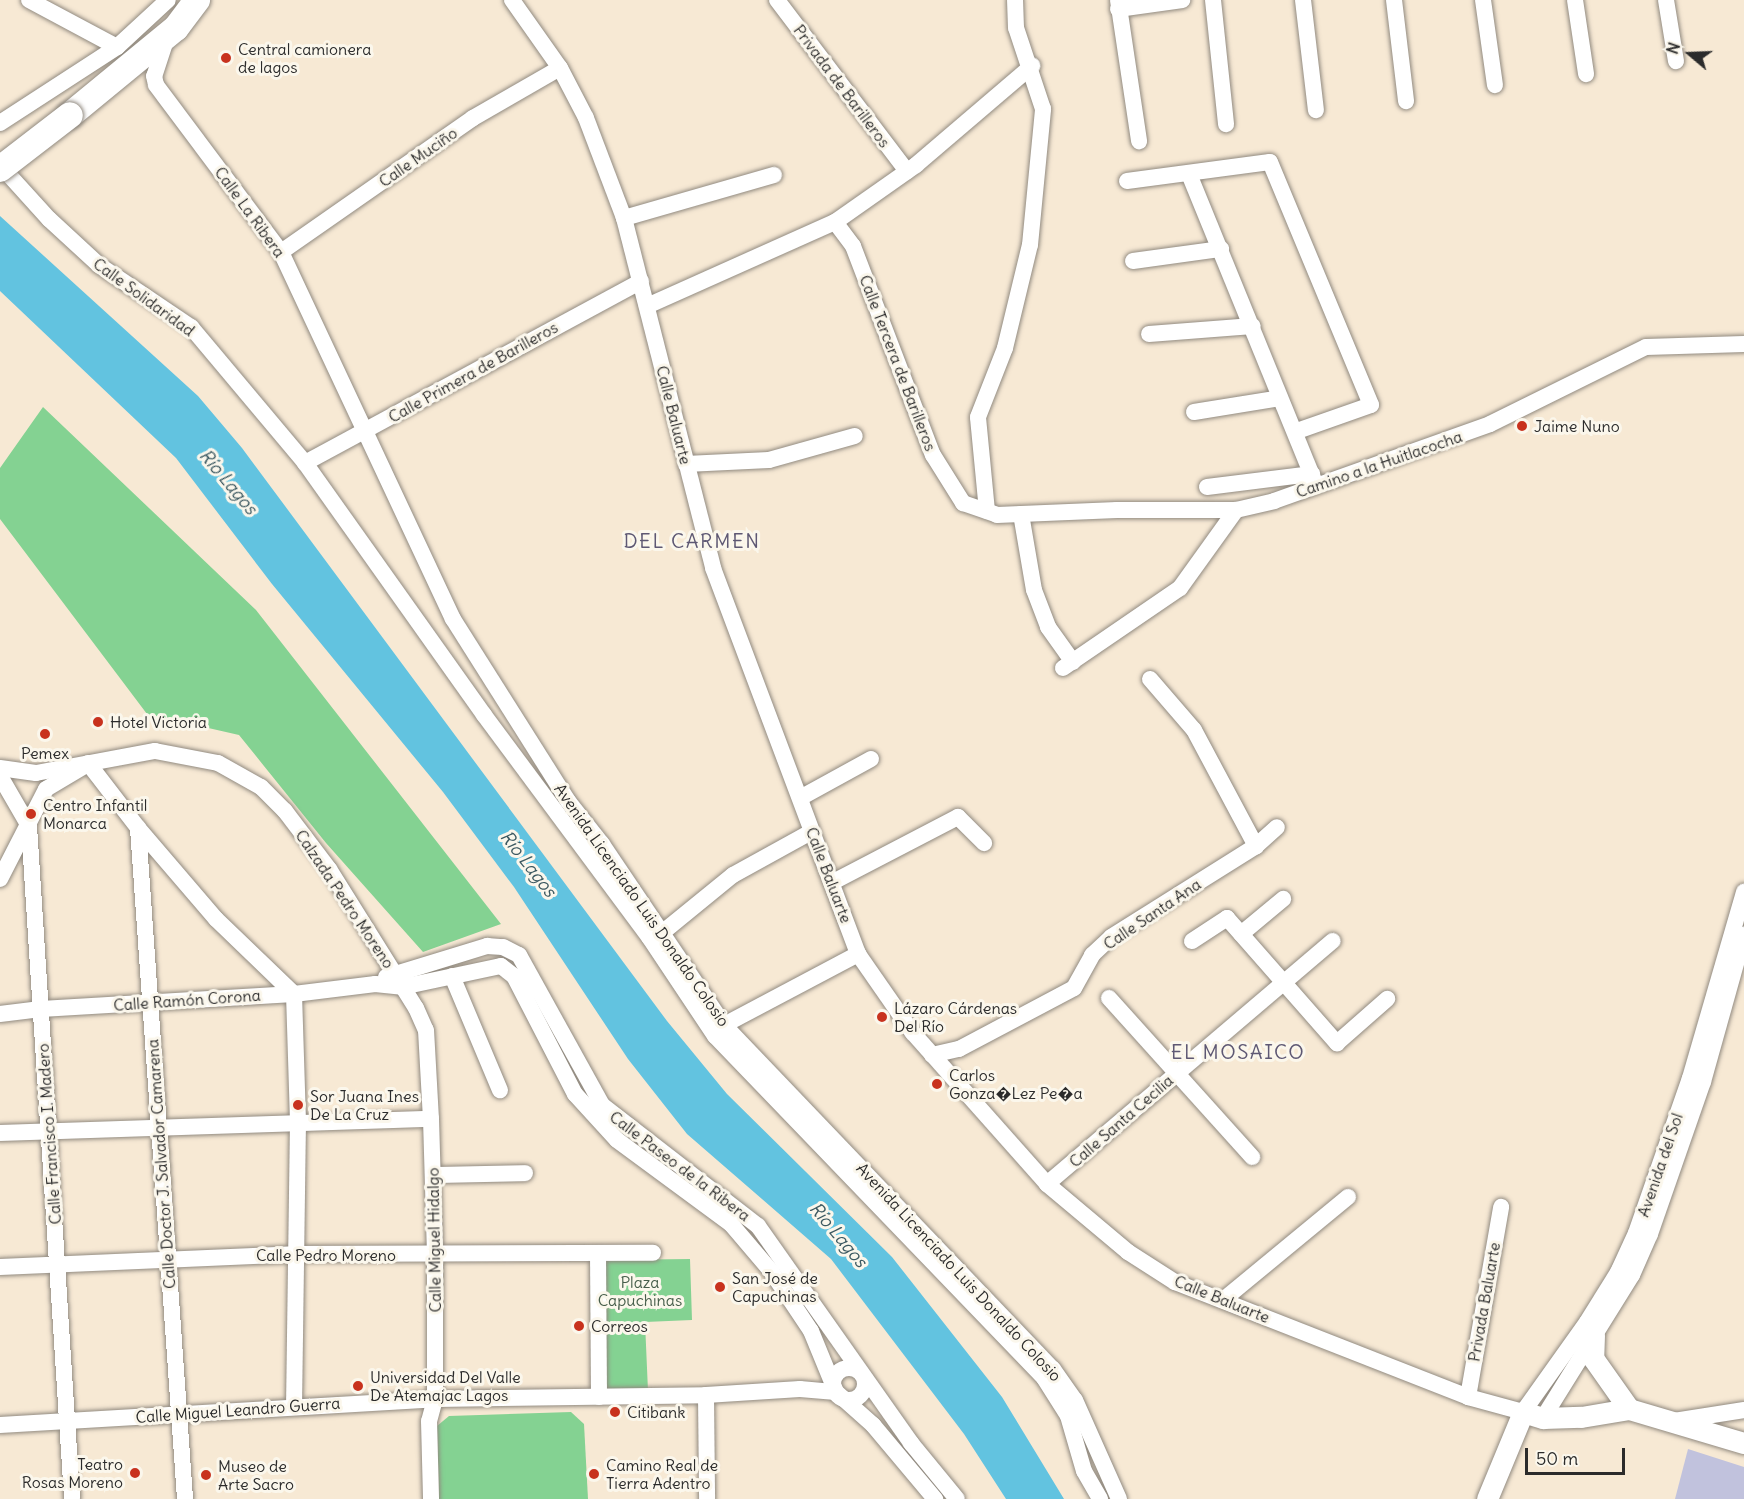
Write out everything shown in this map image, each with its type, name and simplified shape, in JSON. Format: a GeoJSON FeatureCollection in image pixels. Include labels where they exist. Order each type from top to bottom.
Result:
{"type":"FeatureCollection","features":[{"type":"Feature","properties":{"kind":"highway"},"geometry":{"type":"LineString","coordinates":[[0,167],[70,115],[172,32],[197,0]]}},
{"type":"Feature","properties":{"kind":"main road"},"geometry":{"type":"LineString","coordinates":[[1594,1335],[1593,1358],[1629,1410]]}},
{"type":"Feature","properties":{"kind":"main road"},"geometry":{"type":"LineString","coordinates":[[1487,1499],[1509,1454],[1533,1415],[1581,1418],[1629,1410],[1744,1443]]}},
{"type":"Feature","properties":{"kind":"street"},"geometry":{"type":"LineString","coordinates":[[29,0],[117,47]]}},
{"type":"Feature","properties":{"kind":"street"},"geometry":{"type":"LineString","coordinates":[[0,123],[117,47],[168,0]]}},
{"type":"Feature","properties":{"kind":"street"},"geometry":{"type":"LineString","coordinates":[[172,32],[208,0]]}},
{"type":"Feature","properties":{"kind":"street","name":"Calle Baluarte"},"geometry":{"type":"LineString","coordinates":[[512,0],[560,68],[586,118],[624,219],[713,568],[833,882],[858,954],[932,1055],[1047,1184],[1128,1252],[1175,1282],[1468,1396],[1533,1415]]}},
{"type":"Feature","properties":{"kind":"street","name":"Privada de Barilleros"},"geometry":{"type":"LineString","coordinates":[[777,0],[907,171]]}},
{"type":"Feature","properties":{"kind":"street"},"geometry":{"type":"LineString","coordinates":[[992,513],[978,417],[1005,348],[1030,245],[1043,109],[1032,66],[1016,28],[1015,0]]}},
{"type":"Feature","properties":{"kind":"street"},"geometry":{"type":"LineString","coordinates":[[1139,141],[1118,4],[1182,0]]}},
{"type":"Feature","properties":{"kind":"street"},"geometry":{"type":"LineString","coordinates":[[1213,0],[1226,124]]}},
{"type":"Feature","properties":{"kind":"street"},"geometry":{"type":"LineString","coordinates":[[1303,0],[1316,110]]}},
{"type":"Feature","properties":{"kind":"street"},"geometry":{"type":"LineString","coordinates":[[1394,0],[1406,101]]}},
{"type":"Feature","properties":{"kind":"street"},"geometry":{"type":"LineString","coordinates":[[1483,0],[1495,86]]}},
{"type":"Feature","properties":{"kind":"street"},"geometry":{"type":"LineString","coordinates":[[1575,0],[1586,74]]}},
{"type":"Feature","properties":{"kind":"street"},"geometry":{"type":"LineString","coordinates":[[1666,0],[1676,61]]}},
{"type":"Feature","properties":{"kind":"street","name":"Calle La Ribera"},"geometry":{"type":"LineString","coordinates":[[172,32],[156,62],[156,85],[281,252],[367,429]]}},
{"type":"Feature","properties":{"kind":"street"},"geometry":{"type":"LineString","coordinates":[[647,306],[835,222],[907,171],[1032,66]]}},
{"type":"Feature","properties":{"kind":"street","name":"Calle Muciño"},"geometry":{"type":"LineString","coordinates":[[281,252],[473,118],[560,68]]}},
{"type":"Feature","properties":{"kind":"street"},"geometry":{"type":"LineString","coordinates":[[1127,181],[1270,162],[1371,405],[1297,431]]}},
{"type":"Feature","properties":{"kind":"street","name":"Calle Solidaridad"},"geometry":{"type":"LineString","coordinates":[[0,167],[49,219],[99,265],[191,327],[305,463]]}},
{"type":"Feature","properties":{"kind":"street"},"geometry":{"type":"LineString","coordinates":[[1189,174],[1253,326],[1280,398],[1297,431],[1314,480],[1207,488]]}},
{"type":"Feature","properties":{"kind":"street"},"geometry":{"type":"LineString","coordinates":[[624,219],[774,175]]}},
{"type":"Feature","properties":{"kind":"street","name":"Calle Tercera de Barilleros"},"geometry":{"type":"LineString","coordinates":[[835,222],[853,246],[933,455],[963,503],[992,513]]}},
{"type":"Feature","properties":{"kind":"street"},"geometry":{"type":"LineString","coordinates":[[1133,261],[1221,249]]}},
{"type":"Feature","properties":{"kind":"street","name":"Calle Primera de Barilleros"},"geometry":{"type":"LineString","coordinates":[[305,463],[640,281]]}},
{"type":"Feature","properties":{"kind":"street"},"geometry":{"type":"LineString","coordinates":[[1149,334],[1253,326]]}},
{"type":"Feature","properties":{"kind":"street","name":"Camino a la Huitlacocha"},"geometry":{"type":"LineString","coordinates":[[992,513],[1236,510],[1314,480],[1490,424],[1646,347],[1744,344]]}},
{"type":"Feature","properties":{"kind":"street"},"geometry":{"type":"LineString","coordinates":[[1194,412],[1280,398]]}},
{"type":"Feature","properties":{"kind":"street","name":"Avenida Licenciado Luis Donaldo Colosio"},"geometry":{"type":"LineString","coordinates":[[367,429],[453,619],[568,801],[663,932],[719,1030],[1053,1369],[1075,1400],[1119,1499]]}},
{"type":"Feature","properties":{"kind":"street"},"geometry":{"type":"LineString","coordinates":[[686,464],[769,460],[813,451],[855,436]]}},
{"type":"Feature","properties":{"kind":"street","name":"Avenida Licenciado Luis Donaldo Colosio"},"geometry":{"type":"LineString","coordinates":[[305,463],[484,715],[719,1030],[1044,1378],[1068,1416],[1084,1471],[1100,1499]]}},
{"type":"Feature","properties":{"kind":"street"},"geometry":{"type":"LineString","coordinates":[[1021,514],[1034,590],[1048,627],[1068,665],[1180,588],[1236,510]]}},
{"type":"Feature","properties":{"kind":"street"},"geometry":{"type":"LineString","coordinates":[[1150,680],[1194,730],[1256,846]]}},
{"type":"Feature","properties":{"kind":"street","name":"Calzada Pedro Moreno"},"geometry":{"type":"LineString","coordinates":[[88,763],[155,751],[218,763],[261,787],[285,811],[329,869],[402,987]]}},
{"type":"Feature","properties":{"kind":"street"},"geometry":{"type":"LineString","coordinates":[[800,798],[871,759]]}},
{"type":"Feature","properties":{"kind":"street"},"geometry":{"type":"LineString","coordinates":[[0,768],[36,773],[88,763]]}},
{"type":"Feature","properties":{"kind":"street"},"geometry":{"type":"LineString","coordinates":[[0,879],[29,826],[33,810],[46,789],[88,763]]}},
{"type":"Feature","properties":{"kind":"street"},"geometry":{"type":"LineString","coordinates":[[88,763],[138,828],[216,919],[294,994],[298,1121],[294,1254],[294,1405]]}},
{"type":"Feature","properties":{"kind":"street","name":"Calle Francisco I. Madero"},"geometry":{"type":"LineString","coordinates":[[0,776],[29,826],[72,1499]]}},
{"type":"Feature","properties":{"kind":"street"},"geometry":{"type":"LineString","coordinates":[[833,882],[958,817],[984,843]]}},
{"type":"Feature","properties":{"kind":"street","name":"Calle Santa Ana"},"geometry":{"type":"LineString","coordinates":[[932,1055],[959,1049],[1074,988],[1092,955],[1111,938],[1256,846],[1277,827]]}},
{"type":"Feature","properties":{"kind":"street","name":"Calle Doctor J. Salvador Camarena"},"geometry":{"type":"LineString","coordinates":[[138,828],[185,1499]]}},
{"type":"Feature","properties":{"kind":"street"},"geometry":{"type":"LineString","coordinates":[[663,932],[733,875],[812,832]]}},
{"type":"Feature","properties":{"kind":"street","name":"Avenida del Sol"},"geometry":{"type":"LineString","coordinates":[[1533,1415],[1636,1233],[1690,1078],[1744,892]]}},
{"type":"Feature","properties":{"kind":"street"},"geometry":{"type":"LineString","coordinates":[[1241,934],[1283,899]]}},
{"type":"Feature","properties":{"kind":"street"},"geometry":{"type":"LineString","coordinates":[[1192,941],[1227,918],[1282,985],[1337,1043],[1387,999]]}},
{"type":"Feature","properties":{"kind":"street","name":"Avenida del Sol"},"geometry":{"type":"LineString","coordinates":[[1533,1415],[1594,1335],[1632,1275],[1650,1234],[1703,1082],[1744,935]]}},
{"type":"Feature","properties":{"kind":"street","name":"Calle Santa Cecilia"},"geometry":{"type":"LineString","coordinates":[[1047,1184],[1333,941]]}},
{"type":"Feature","properties":{"kind":"street","name":"Calle Paseo de la Ribera"},"geometry":{"type":"LineString","coordinates":[[394,972],[487,946],[503,947],[519,955],[602,1105],[758,1226],[863,1376],[957,1499]]}},
{"type":"Feature","properties":{"kind":"street"},"geometry":{"type":"LineString","coordinates":[[719,1030],[858,954]]}},
{"type":"Feature","properties":{"kind":"street","name":"Calle Paseo de la Ribera"},"geometry":{"type":"LineString","coordinates":[[402,987],[501,966],[514,976],[574,1094],[617,1140],[731,1224],[771,1271],[811,1331],[836,1392],[873,1425],[935,1499]]}},
{"type":"Feature","properties":{"kind":"street","name":"Calle Ramón Corona"},"geometry":{"type":"LineString","coordinates":[[375,984],[394,972]]}},
{"type":"Feature","properties":{"kind":"street"},"geometry":{"type":"LineString","coordinates":[[452,976],[500,1090]]}},
{"type":"Feature","properties":{"kind":"street","name":"Calle Ramón Corona"},"geometry":{"type":"LineString","coordinates":[[0,1014],[41,1009],[294,994],[375,984],[402,987]]}},
{"type":"Feature","properties":{"kind":"street","name":"Calle Miguel Hidalgo"},"geometry":{"type":"LineString","coordinates":[[402,987],[426,1030],[435,1255],[435,1399],[429,1421],[431,1499]]}},
{"type":"Feature","properties":{"kind":"street"},"geometry":{"type":"LineString","coordinates":[[1109,998],[1251,1157]]}},
{"type":"Feature","properties":{"kind":"street"},"geometry":{"type":"LineString","coordinates":[[0,1133],[49,1133],[298,1121],[431,1119]]}},
{"type":"Feature","properties":{"kind":"street"},"geometry":{"type":"LineString","coordinates":[[433,1175],[525,1173]]}},
{"type":"Feature","properties":{"kind":"street"},"geometry":{"type":"LineString","coordinates":[[1223,1300],[1348,1197]]}},
{"type":"Feature","properties":{"kind":"street","name":"Privada Baluarte"},"geometry":{"type":"LineString","coordinates":[[1468,1396],[1501,1208]]}},
{"type":"Feature","properties":{"kind":"street"},"geometry":{"type":"LineString","coordinates":[[598,1253],[599,1397]]}},
{"type":"Feature","properties":{"kind":"street","name":"Calle Pedro Moreno"},"geometry":{"type":"LineString","coordinates":[[0,1267],[294,1254],[653,1253]]}},
{"type":"Feature","properties":{"kind":"street"},"geometry":{"type":"LineString","coordinates":[[836,1392],[835,1378],[841,1370],[851,1368],[863,1376]]}},
{"type":"Feature","properties":{"kind":"street","name":"Calle Miguel Leandro Guerra"},"geometry":{"type":"LineString","coordinates":[[0,1425],[294,1405],[435,1399],[706,1395],[800,1389],[836,1392]]}},
{"type":"Feature","properties":{"kind":"street"},"geometry":{"type":"LineString","coordinates":[[706,1395],[707,1499]]}},
{"type":"Feature","properties":{"kind":"street"},"geometry":{"type":"LineString","coordinates":[[1668,1422],[1744,1410]]}},
{"type":"Feature","properties":{"kind":"shaded area"},"geometry":{"type":"Polygon","coordinates":[[[1688,1449],[1744,1467],[1744,1499],[1675,1499],[1688,1449]]]}},
{"type":"Feature","properties":{"kind":"green space"},"geometry":{"type":"Polygon","coordinates":[[[43,407],[256,610],[501,924],[423,952],[326,843],[239,735],[147,714],[0,519],[0,468],[43,407]]]}},
{"type":"Feature","properties":{"kind":"green space","name":"Plaza Capuchinas"},"geometry":{"type":"Polygon","coordinates":[[[690,1259],[692,1320],[645,1322],[648,1391],[606,1391],[606,1260],[690,1259]]]}},
{"type":"Feature","properties":{"kind":"green space"},"geometry":{"type":"Polygon","coordinates":[[[571,1412],[584,1424],[588,1499],[439,1499],[437,1426],[449,1416],[571,1412]]]}},
{"type":"Feature","properties":{"kind":"water","name":"Río Lagos"},"geometry":{"type":"Polygon","coordinates":[[[0,216],[198,396],[242,448],[667,1021],[727,1094],[892,1257],[1002,1397],[1064,1499],[1006,1499],[964,1434],[831,1259],[687,1134],[628,1059],[514,887],[443,792],[272,584],[176,458],[0,291],[0,216]]]}},
{"type":"Feature","properties":{"kind":"place","name":"Central camionera de lagos"},"geometry":{"type":"Point","coordinates":[226,58]}},
{"type":"Feature","properties":{"kind":"place","name":"Jaime Nuno"},"geometry":{"type":"Point","coordinates":[1522,426]}},
{"type":"Feature","properties":{"kind":"place","name":"Hotel Victoria"},"geometry":{"type":"Point","coordinates":[98,722]}},
{"type":"Feature","properties":{"kind":"place","name":"Pemex"},"geometry":{"type":"Point","coordinates":[45,734]}},
{"type":"Feature","properties":{"kind":"place","name":"Centro Infantil Monarca"},"geometry":{"type":"Point","coordinates":[31,814]}},
{"type":"Feature","properties":{"kind":"place","name":"Lázaro Cárdenas Del Río"},"geometry":{"type":"Point","coordinates":[882,1017]}},
{"type":"Feature","properties":{"kind":"place","name":"Carlos Gonza�Lez Pe�a"},"geometry":{"type":"Point","coordinates":[937,1084]}},
{"type":"Feature","properties":{"kind":"place","name":"Sor Juana Ines De La Cruz"},"geometry":{"type":"Point","coordinates":[298,1105]}},
{"type":"Feature","properties":{"kind":"place","name":"San José de Capuchinas"},"geometry":{"type":"Point","coordinates":[720,1287]}},
{"type":"Feature","properties":{"kind":"place","name":"Correos"},"geometry":{"type":"Point","coordinates":[579,1326]}},
{"type":"Feature","properties":{"kind":"place","name":"Universidad Del Valle De Atemajac Lagos"},"geometry":{"type":"Point","coordinates":[358,1386]}},
{"type":"Feature","properties":{"kind":"place","name":"Citibank"},"geometry":{"type":"Point","coordinates":[615,1412]}},
{"type":"Feature","properties":{"kind":"place","name":"Teatro Rosas Moreno"},"geometry":{"type":"Point","coordinates":[135,1473]}},
{"type":"Feature","properties":{"kind":"place","name":"Camino Real de Tierra Adentro"},"geometry":{"type":"Point","coordinates":[594,1474]}},
{"type":"Feature","properties":{"kind":"place","name":"Museo de Arte Sacro"},"geometry":{"type":"Point","coordinates":[206,1475]}},
{"type":"Feature","properties":{"kind":"district","name":"DEL CARMEN"},"geometry":{"type":"Point","coordinates":[692,540]}},
{"type":"Feature","properties":{"kind":"district","name":"EL MOSAICO"},"geometry":{"type":"Point","coordinates":[1238,1051]}}]}
